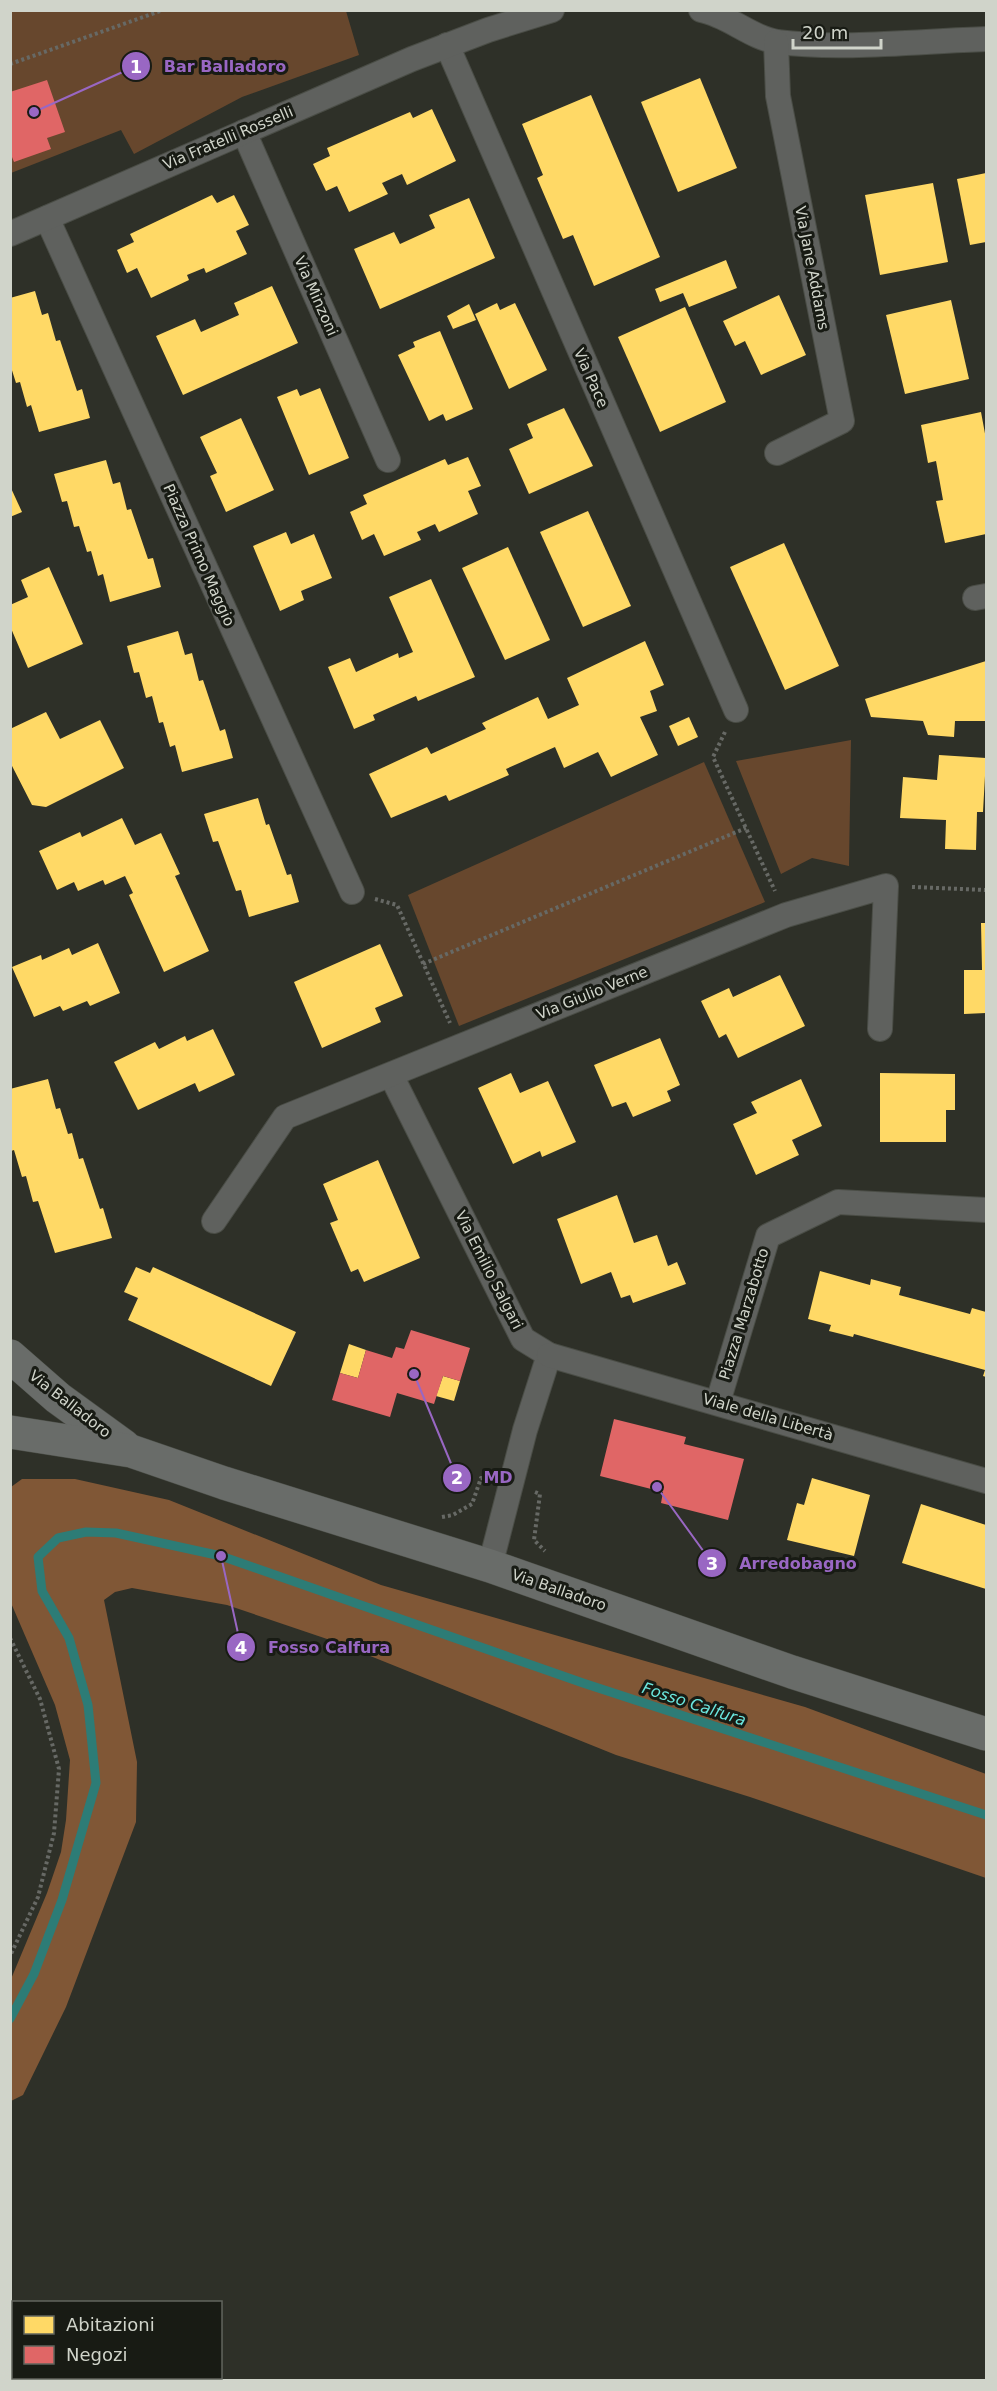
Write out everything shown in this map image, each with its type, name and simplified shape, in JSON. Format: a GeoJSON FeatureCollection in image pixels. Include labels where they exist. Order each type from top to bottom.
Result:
{"type":"FeatureCollection","features":[{"type":"Feature","properties":{"kind":"street","name":"Via Fratelli Rosselli"},"geometry":{"type":"LineString","coordinates":[[10,234],[447,45],[552,10]]}},
{"type":"Feature","properties":{"kind":"street"},"geometry":{"type":"LineString","coordinates":[[701,10],[713,13],[776,42],[849,44],[987,39]]}},
{"type":"Feature","properties":{"kind":"street","name":"Via Jane Addams"},"geometry":{"type":"LineString","coordinates":[[776,42],[778,96],[842,421],[777,453]]}},
{"type":"Feature","properties":{"kind":"street","name":"Via Pace"},"geometry":{"type":"LineString","coordinates":[[447,45],[736,710]]}},
{"type":"Feature","properties":{"kind":"street","name":"Via Minzoni"},"geometry":{"type":"LineString","coordinates":[[244,132],[387,460]]}},
{"type":"Feature","properties":{"kind":"street","name":"Piazza Primo Maggio"},"geometry":{"type":"LineString","coordinates":[[47,218],[352,892]]}},
{"type":"Feature","properties":{"kind":"street"},"geometry":{"type":"LineString","coordinates":[[880,1029],[886,886]]}},
{"type":"Feature","properties":{"kind":"street","name":"Via Giulio Verne"},"geometry":{"type":"LineString","coordinates":[[214,1221],[285,1117],[786,915],[886,886]]}},
{"type":"Feature","properties":{"kind":"street","name":"Via Emilio Salgari"},"geometry":{"type":"LineString","coordinates":[[391,1075],[523,1339],[549,1355]]}},
{"type":"Feature","properties":{"kind":"street","name":"Piazza Marzabotto"},"geometry":{"type":"LineString","coordinates":[[718,1402],[768,1236],[838,1202],[987,1210]]}},
{"type":"Feature","properties":{"kind":"street"},"geometry":{"type":"LineString","coordinates":[[490,1566],[525,1430],[549,1355]]}},
{"type":"Feature","properties":{"kind":"street","name":"Viale della Libertà"},"geometry":{"type":"LineString","coordinates":[[549,1355],[987,1481]]}},
{"type":"Feature","properties":{"kind":"street","name":"Via Balladoro"},"geometry":{"type":"LineString","coordinates":[[10,1356],[58,1398],[131,1451]]}},
{"type":"Feature","properties":{"kind":"street","name":"Via Balladoro"},"geometry":{"type":"LineString","coordinates":[[13,1431],[131,1451],[224,1483],[490,1566],[792,1672],[987,1734]]}},
{"type":"Feature","properties":{"kind":"path"},"geometry":{"type":"LineString","coordinates":[[10,64],[163,10]]}},
{"type":"Feature","properties":{"kind":"path"},"geometry":{"type":"LineString","coordinates":[[736,710],[713,757],[786,915]]}},
{"type":"Feature","properties":{"kind":"path"},"geometry":{"type":"LineString","coordinates":[[423,964],[746,828]]}},
{"type":"Feature","properties":{"kind":"path"},"geometry":{"type":"LineString","coordinates":[[886,886],[987,890]]}},
{"type":"Feature","properties":{"kind":"path"},"geometry":{"type":"LineString","coordinates":[[352,892],[397,905],[460,1047]]}},
{"type":"Feature","properties":{"kind":"path"},"geometry":{"type":"LineString","coordinates":[[10,1638],[40,1699],[59,1769],[54,1833],[38,1897],[10,1956]]}},
{"type":"Feature","properties":{"kind":"shaded area"},"geometry":{"type":"Polygon","coordinates":[[[11,11],[346,11],[359,55],[242,97],[134,154],[121,130],[11,173],[11,11]]]}},
{"type":"Feature","properties":{"kind":"shaded area"},"geometry":{"type":"Polygon","coordinates":[[[851,740],[849,866],[812,858],[781,874],[736,761],[851,740]]]}},
{"type":"Feature","properties":{"kind":"shaded area"},"geometry":{"type":"Polygon","coordinates":[[[704,762],[765,902],[459,1026],[408,895],[704,762]]]}},
{"type":"Feature","properties":{"kind":"shaded area"},"geometry":{"type":"Polygon","coordinates":[[[22,1479],[75,1479],[169,1500],[381,1585],[805,1707],[986,1774],[986,1878],[750,1797],[616,1755],[333,1641],[227,1605],[132,1588],[115,1592],[104,1600],[137,1762],[136,1822],[66,2007],[23,2095],[11,2101],[11,1979],[47,1893],[61,1852],[66,1820],[70,1760],[55,1705],[11,1603],[11,1487],[22,1479]]]}},
{"type":"Feature","properties":{"kind":"building: Abitazioni"},"geometry":{"type":"Polygon","coordinates":[[[700,78],[737,168],[678,192],[641,102],[700,78]]]}},
{"type":"Feature","properties":{"kind":"building: Abitazioni"},"geometry":{"type":"Polygon","coordinates":[[[591,95],[660,257],[594,286],[573,235],[563,239],[537,178],[543,175],[522,124],[591,95]]]}},
{"type":"Feature","properties":{"kind":"building: Abitazioni"},"geometry":{"type":"Polygon","coordinates":[[[432,109],[456,161],[407,185],[402,174],[382,183],[388,194],[349,212],[337,186],[326,191],[313,164],[330,156],[327,148],[410,112],[413,118],[432,109]]]}},
{"type":"Feature","properties":{"kind":"building: Abitazioni"},"geometry":{"type":"Polygon","coordinates":[[[986,173],[986,242],[970,245],[957,179],[986,173]]]}},
{"type":"Feature","properties":{"kind":"building: Abitazioni"},"geometry":{"type":"Polygon","coordinates":[[[933,183],[948,262],[880,275],[865,195],[933,183]]]}},
{"type":"Feature","properties":{"kind":"building: Abitazioni"},"geometry":{"type":"Polygon","coordinates":[[[212,195],[217,203],[234,195],[249,225],[236,231],[247,254],[206,273],[204,268],[187,275],[189,280],[151,298],[137,268],[127,273],[117,250],[134,242],[130,234],[212,195]]]}},
{"type":"Feature","properties":{"kind":"building: Abitazioni"},"geometry":{"type":"Polygon","coordinates":[[[469,198],[495,258],[380,309],[354,249],[394,232],[400,244],[435,228],[429,215],[469,198]]]}},
{"type":"Feature","properties":{"kind":"building: Abitazioni"},"geometry":{"type":"Polygon","coordinates":[[[726,260],[737,288],[689,307],[683,293],[660,302],[655,289],[726,260]]]}},
{"type":"Feature","properties":{"kind":"building: Abitazioni"},"geometry":{"type":"Polygon","coordinates":[[[272,286],[298,343],[183,395],[156,336],[195,319],[201,332],[239,315],[234,303],[272,286]]]}},
{"type":"Feature","properties":{"kind":"building: Abitazioni"},"geometry":{"type":"Polygon","coordinates":[[[35,291],[42,315],[48,313],[56,341],[60,340],[77,391],[82,389],[90,418],[39,432],[31,405],[27,407],[20,382],[16,383],[10,364],[10,298],[35,291]]]}},
{"type":"Feature","properties":{"kind":"building: Abitazioni"},"geometry":{"type":"Polygon","coordinates":[[[779,295],[806,355],[761,375],[745,341],[735,346],[723,321],[779,295]]]}},
{"type":"Feature","properties":{"kind":"building: Abitazioni"},"geometry":{"type":"Polygon","coordinates":[[[951,300],[969,379],[905,394],[886,315],[951,300]]]}},
{"type":"Feature","properties":{"kind":"building: Abitazioni"},"geometry":{"type":"Polygon","coordinates":[[[497,303],[500,310],[515,303],[547,370],[509,389],[475,314],[497,303]]]}},
{"type":"Feature","properties":{"kind":"building: Abitazioni"},"geometry":{"type":"Polygon","coordinates":[[[469,304],[476,320],[453,329],[447,316],[469,304]]]}},
{"type":"Feature","properties":{"kind":"building: Abitazioni"},"geometry":{"type":"Polygon","coordinates":[[[685,307],[726,402],[660,432],[618,337],[685,307]]]}},
{"type":"Feature","properties":{"kind":"building: Abitazioni"},"geometry":{"type":"Polygon","coordinates":[[[440,331],[473,409],[446,421],[443,414],[429,421],[398,355],[415,347],[413,342],[440,331]]]}},
{"type":"Feature","properties":{"kind":"building: Abitazioni"},"geometry":{"type":"Polygon","coordinates":[[[320,388],[349,458],[309,475],[277,397],[297,389],[300,396],[320,388]]]}},
{"type":"Feature","properties":{"kind":"building: Abitazioni"},"geometry":{"type":"Polygon","coordinates":[[[564,408],[593,466],[529,494],[509,449],[533,438],[527,424],[564,408]]]}},
{"type":"Feature","properties":{"kind":"building: Abitazioni"},"geometry":{"type":"Polygon","coordinates":[[[981,412],[986,439],[986,534],[945,543],[936,501],[943,500],[936,461],[928,463],[921,425],[981,412]]]}},
{"type":"Feature","properties":{"kind":"building: Abitazioni"},"geometry":{"type":"Polygon","coordinates":[[[241,418],[274,490],[226,512],[210,476],[217,473],[200,437],[241,418]]]}},
{"type":"Feature","properties":{"kind":"building: Abitazioni"},"geometry":{"type":"Polygon","coordinates":[[[468,457],[481,486],[468,491],[478,514],[439,532],[435,524],[417,532],[421,540],[384,556],[374,534],[362,540],[350,512],[367,504],[363,495],[445,459],[448,465],[468,457]]]}},
{"type":"Feature","properties":{"kind":"building: Abitazioni"},"geometry":{"type":"Polygon","coordinates":[[[106,460],[113,484],[120,482],[127,510],[131,509],[148,559],[153,558],[161,587],[110,602],[103,574],[98,576],[91,551],[87,552],[79,526],[74,527],[67,501],[62,502],[54,474],[106,460]]]}},
{"type":"Feature","properties":{"kind":"building: Abitazioni"},"geometry":{"type":"Polygon","coordinates":[[[10,486],[22,512],[10,517],[10,486]]]}},
{"type":"Feature","properties":{"kind":"building: Abitazioni"},"geometry":{"type":"Polygon","coordinates":[[[588,511],[631,606],[583,627],[540,532],[588,511]]]}},
{"type":"Feature","properties":{"kind":"building: Abitazioni"},"geometry":{"type":"Polygon","coordinates":[[[286,532],[291,544],[314,534],[332,578],[301,591],[304,600],[280,611],[253,546],[286,532]]]}},
{"type":"Feature","properties":{"kind":"building: Abitazioni"},"geometry":{"type":"Polygon","coordinates":[[[784,543],[839,666],[785,690],[730,567],[784,543]]]}},
{"type":"Feature","properties":{"kind":"building: Abitazioni"},"geometry":{"type":"Polygon","coordinates":[[[508,547],[550,640],[505,660],[462,568],[508,547]]]}},
{"type":"Feature","properties":{"kind":"building: Abitazioni"},"geometry":{"type":"Polygon","coordinates":[[[49,567],[83,644],[28,668],[10,626],[10,605],[28,597],[21,580],[49,567]]]}},
{"type":"Feature","properties":{"kind":"building: Abitazioni"},"geometry":{"type":"Polygon","coordinates":[[[431,579],[475,677],[418,701],[416,696],[373,715],[375,720],[354,729],[328,667],[350,658],[356,672],[398,653],[399,658],[413,652],[389,597],[431,579]]]}},
{"type":"Feature","properties":{"kind":"building: Abitazioni"},"geometry":{"type":"Polygon","coordinates":[[[178,631],[185,655],[192,653],[199,681],[203,680],[220,731],[225,729],[233,758],[182,772],[175,745],[170,747],[163,722],[159,723],[152,696],[146,698],[139,672],[134,673],[127,646],[178,631]]]}},
{"type":"Feature","properties":{"kind":"building: Abitazioni"},"geometry":{"type":"Polygon","coordinates":[[[645,641],[664,685],[650,691],[657,711],[640,717],[658,755],[611,777],[598,752],[564,768],[555,747],[506,769],[509,775],[449,801],[446,795],[391,818],[369,774],[427,747],[431,754],[486,729],[482,723],[538,697],[548,719],[579,705],[567,678],[645,641]]]}},
{"type":"Feature","properties":{"kind":"building: Abitazioni"},"geometry":{"type":"Polygon","coordinates":[[[986,661],[986,721],[955,721],[954,737],[928,735],[923,721],[871,717],[865,699],[986,661]]]}},
{"type":"Feature","properties":{"kind":"building: Abitazioni"},"geometry":{"type":"Polygon","coordinates":[[[46,712],[60,739],[100,720],[124,768],[46,807],[32,805],[10,762],[10,729],[46,712]]]}},
{"type":"Feature","properties":{"kind":"building: Abitazioni"},"geometry":{"type":"Polygon","coordinates":[[[689,717],[698,737],[678,746],[669,726],[689,717]]]}},
{"type":"Feature","properties":{"kind":"building: Abitazioni"},"geometry":{"type":"Polygon","coordinates":[[[939,755],[986,758],[983,812],[977,812],[976,850],[945,849],[946,820],[900,818],[903,777],[937,780],[939,755]]]}},
{"type":"Feature","properties":{"kind":"building: Abitazioni"},"geometry":{"type":"Polygon","coordinates":[[[258,798],[266,825],[269,824],[287,875],[291,874],[299,902],[249,917],[241,890],[236,891],[218,841],[213,842],[204,814],[258,798]]]}},
{"type":"Feature","properties":{"kind":"building: Abitazioni"},"geometry":{"type":"Polygon","coordinates":[[[122,818],[135,845],[161,833],[180,874],[175,876],[209,951],[164,972],[129,895],[133,893],[125,876],[105,885],[103,880],[78,891],[74,882],[57,890],[39,851],[80,832],[82,837],[122,818]]]}},
{"type":"Feature","properties":{"kind":"building: Abitazioni"},"geometry":{"type":"Polygon","coordinates":[[[981,923],[986,923],[986,1013],[964,1014],[964,970],[982,970],[981,923]]]}},
{"type":"Feature","properties":{"kind":"building: Abitazioni"},"geometry":{"type":"Polygon","coordinates":[[[98,943],[120,993],[90,1006],[87,1001],[63,1011],[60,1006],[34,1017],[12,967],[41,955],[42,960],[69,948],[72,955],[98,943]]]}},
{"type":"Feature","properties":{"kind":"building: Abitazioni"},"geometry":{"type":"Polygon","coordinates":[[[380,944],[403,996],[375,1008],[381,1022],[322,1048],[294,982],[380,944]]]}},
{"type":"Feature","properties":{"kind":"building: Abitazioni"},"geometry":{"type":"Polygon","coordinates":[[[780,975],[805,1026],[738,1058],[726,1034],[719,1038],[701,1001],[729,988],[733,997],[780,975]]]}},
{"type":"Feature","properties":{"kind":"building: Abitazioni"},"geometry":{"type":"Polygon","coordinates":[[[213,1029],[235,1075],[199,1092],[195,1083],[138,1110],[114,1062],[155,1042],[159,1049],[185,1036],[187,1041],[213,1029]]]}},
{"type":"Feature","properties":{"kind":"building: Abitazioni"},"geometry":{"type":"Polygon","coordinates":[[[660,1038],[680,1085],[667,1091],[671,1101],[633,1117],[626,1102],[612,1107],[594,1065],[660,1038]]]}},
{"type":"Feature","properties":{"kind":"building: Abitazioni"},"geometry":{"type":"Polygon","coordinates":[[[511,1073],[520,1093],[548,1081],[576,1142],[542,1157],[540,1151],[513,1164],[478,1088],[511,1073]]]}},
{"type":"Feature","properties":{"kind":"building: Abitazioni"},"geometry":{"type":"Polygon","coordinates":[[[880,1073],[955,1074],[955,1110],[946,1110],[946,1142],[880,1142],[880,1073]]]}},
{"type":"Feature","properties":{"kind":"building: Abitazioni"},"geometry":{"type":"Polygon","coordinates":[[[48,1079],[56,1109],[60,1108],[68,1134],[72,1133],[79,1159],[83,1158],[112,1238],[55,1253],[38,1201],[33,1202],[26,1176],[22,1177],[14,1150],[11,1151],[10,1147],[10,1089],[48,1079]]]}},
{"type":"Feature","properties":{"kind":"building: Abitazioni"},"geometry":{"type":"Polygon","coordinates":[[[801,1079],[822,1126],[792,1140],[799,1155],[756,1175],[733,1124],[757,1113],[751,1102],[801,1079]]]}},
{"type":"Feature","properties":{"kind":"building: Abitazioni"},"geometry":{"type":"Polygon","coordinates":[[[378,1160],[420,1258],[364,1282],[358,1269],[351,1272],[330,1223],[338,1220],[323,1184],[378,1160]]]}},
{"type":"Feature","properties":{"kind":"building: Abitazioni"},"geometry":{"type":"Polygon","coordinates":[[[617,1195],[634,1243],[657,1235],[668,1266],[677,1262],[686,1284],[633,1303],[630,1295],[621,1298],[611,1272],[581,1284],[557,1219],[617,1195]]]}},
{"type":"Feature","properties":{"kind":"building: Abitazioni"},"geometry":{"type":"Polygon","coordinates":[[[136,1267],[150,1273],[153,1267],[296,1332],[271,1386],[128,1320],[138,1298],[124,1292],[136,1267]]]}},
{"type":"Feature","properties":{"kind":"building: Abitazioni"},"geometry":{"type":"Polygon","coordinates":[[[820,1271],[870,1285],[871,1279],[901,1287],[899,1295],[970,1314],[972,1308],[986,1312],[986,1377],[983,1376],[985,1370],[854,1334],[853,1337],[829,1331],[831,1325],[808,1319],[820,1271]]]}},
{"type":"Feature","properties":{"kind":"building: Abitazioni"},"geometry":{"type":"Polygon","coordinates":[[[349,1344],[366,1350],[358,1378],[340,1373],[349,1344]]]}},
{"type":"Feature","properties":{"kind":"building: Abitazioni"},"geometry":{"type":"Polygon","coordinates":[[[443,1376],[460,1381],[454,1401],[436,1396],[443,1376]]]}},
{"type":"Feature","properties":{"kind":"building: Abitazioni"},"geometry":{"type":"Polygon","coordinates":[[[812,1478],[870,1495],[854,1556],[787,1540],[797,1503],[804,1505],[812,1478]]]}},
{"type":"Feature","properties":{"kind":"building: Abitazioni"},"geometry":{"type":"Polygon","coordinates":[[[921,1504],[986,1525],[986,1589],[902,1563],[921,1504]]]}},
{"type":"Feature","properties":{"kind":"building: Negozi"},"geometry":{"type":"Polygon","coordinates":[[[47,80],[65,132],[47,138],[51,149],[14,162],[10,152],[10,92],[47,80]]]}},
{"type":"Feature","properties":{"kind":"building: Negozi"},"geometry":{"type":"Polygon","coordinates":[[[411,1330],[470,1348],[460,1381],[443,1376],[434,1404],[397,1393],[390,1417],[332,1400],[340,1373],[358,1378],[366,1350],[392,1358],[396,1347],[404,1349],[411,1330]]]}},
{"type":"Feature","properties":{"kind":"building: Negozi"},"geometry":{"type":"Polygon","coordinates":[[[614,1419],[686,1437],[684,1444],[744,1459],[728,1520],[661,1503],[663,1492],[600,1476],[614,1419]]]}},
{"type":"Feature","properties":{"kind":"waterway","name":"Fosso Calfura"},"geometry":{"type":"LineString","coordinates":[[10,2019],[34,1974],[62,1900],[96,1783],[88,1705],[69,1638],[42,1591],[38,1557],[58,1538],[86,1532],[116,1533],[221,1556],[583,1683],[986,1815]]}},
{"type":"Feature","properties":{"kind":"place","name":"Bar Balladoro"},"geometry":{"type":"Point","coordinates":[34,112]}},
{"type":"Feature","properties":{"kind":"place","name":"MD"},"geometry":{"type":"Point","coordinates":[414,1374]}},
{"type":"Feature","properties":{"kind":"place","name":"Arredobagno"},"geometry":{"type":"Point","coordinates":[657,1487]}},
{"type":"Feature","properties":{"kind":"place","name":"Fosso Calfura"},"geometry":{"type":"Point","coordinates":[221,1556]}}]}
